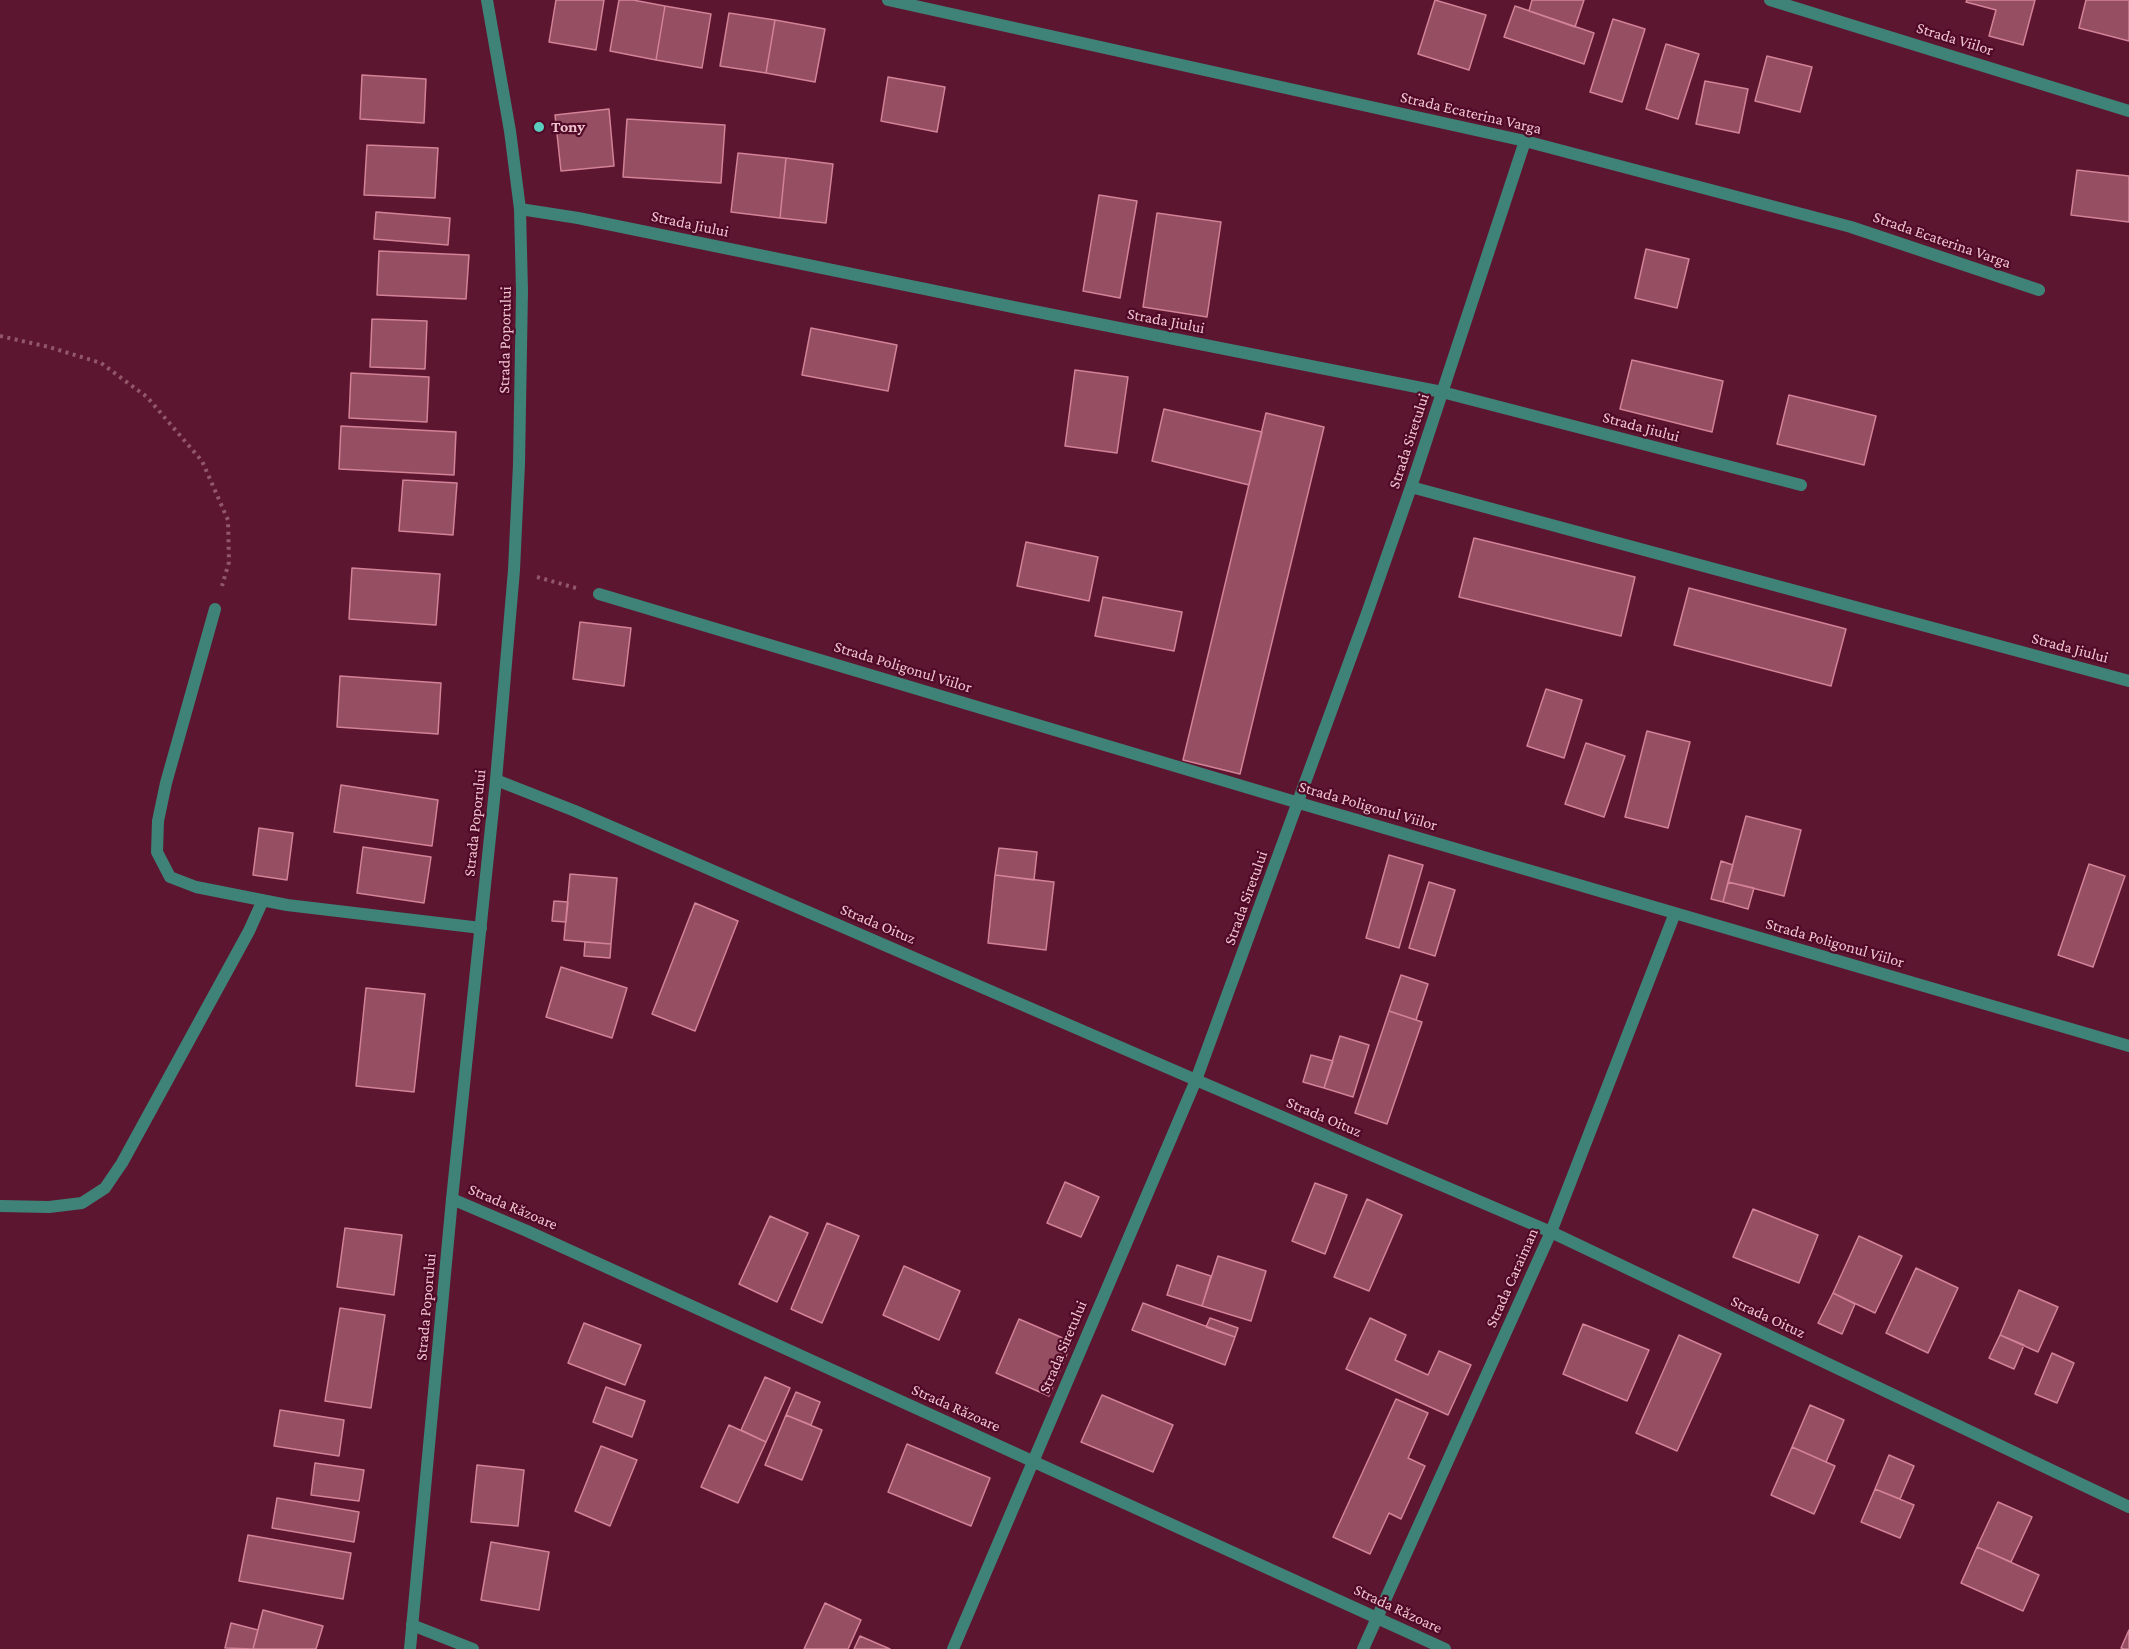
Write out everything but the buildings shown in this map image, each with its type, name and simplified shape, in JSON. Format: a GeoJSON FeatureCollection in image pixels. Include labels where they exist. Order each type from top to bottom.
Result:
{"type":"FeatureCollection","features":[{"type":"Feature","properties":{"kind":"street","name":"Strada Poporului"},"geometry":{"type":"LineString","coordinates":[[410,1649],[452,1199],[496,780],[514,570],[521,381],[520,209],[510,131],[487,0]]}},
{"type":"Feature","properties":{"kind":"street","name":"Strada Ecaterina Varga"},"geometry":{"type":"LineString","coordinates":[[888,0],[1524,141],[1851,227],[2039,290]]}},
{"type":"Feature","properties":{"kind":"street","name":"Strada Viilor"},"geometry":{"type":"LineString","coordinates":[[1770,0],[2129,111]]}},
{"type":"Feature","properties":{"kind":"street","name":"Strada Siretului"},"geometry":{"type":"LineString","coordinates":[[953,1649],[1196,1080],[1299,803],[1411,487],[1524,141]]}},
{"type":"Feature","properties":{"kind":"street","name":"Strada Jiului"},"geometry":{"type":"LineString","coordinates":[[520,209],[578,218],[1442,392],[1801,485]]}},
{"type":"Feature","properties":{"kind":"street","name":"Strada Jiului"},"geometry":{"type":"LineString","coordinates":[[1411,487],[2129,681]]}},
{"type":"Feature","properties":{"kind":"street","name":"Strada Poligonul Viilor"},"geometry":{"type":"LineString","coordinates":[[599,594],[1299,803],[2129,1046]]}},
{"type":"Feature","properties":{"kind":"street"},"geometry":{"type":"LineString","coordinates":[[215,609],[166,783],[158,821],[157,852],[170,877],[196,887],[287,905],[481,928]]}},
{"type":"Feature","properties":{"kind":"street","name":"Strada Oituz"},"geometry":{"type":"LineString","coordinates":[[496,780],[586,816],[1551,1232],[2129,1507]]}},
{"type":"Feature","properties":{"kind":"street"},"geometry":{"type":"LineString","coordinates":[[0,1206],[49,1208],[82,1203],[105,1188],[122,1163],[249,932],[263,900]]}},
{"type":"Feature","properties":{"kind":"street","name":"Strada Caraiman"},"geometry":{"type":"LineString","coordinates":[[1363,1649],[1551,1232],[1676,913]]}},
{"type":"Feature","properties":{"kind":"street","name":"Strada Răzoare"},"geometry":{"type":"LineString","coordinates":[[452,1199],[527,1231],[1445,1649]]}},
{"type":"Feature","properties":{"kind":"street"},"geometry":{"type":"LineString","coordinates":[[412,1625],[473,1649]]}},
{"type":"Feature","properties":{"kind":"path"},"geometry":{"type":"LineString","coordinates":[[0,336],[50,347],[100,363],[147,397],[202,461],[228,520],[230,562],[215,609]]}},
{"type":"Feature","properties":{"kind":"path"},"geometry":{"type":"LineString","coordinates":[[514,570],[599,594]]}},
{"type":"Feature","properties":{"kind":"place","name":"Tony"},"geometry":{"type":"Point","coordinates":[539,127]}}]}
